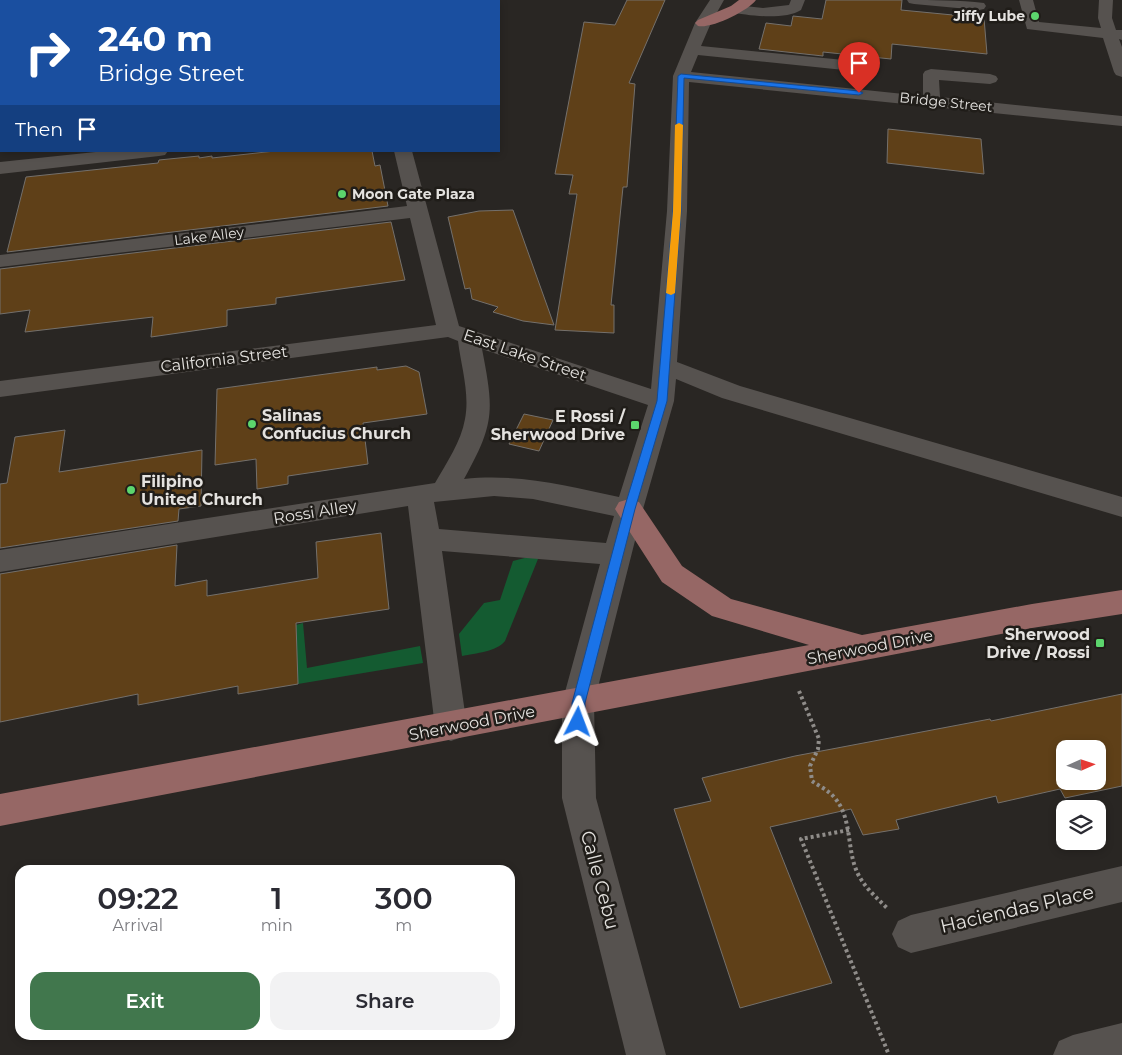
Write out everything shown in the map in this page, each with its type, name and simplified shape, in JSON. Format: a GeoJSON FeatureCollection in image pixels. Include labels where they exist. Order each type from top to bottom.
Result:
{"type":"FeatureCollection","features":[{"type":"Feature","properties":{"kind":"main road"},"geometry":{"type":"LineString","coordinates":[[727,4],[749,0]]}},
{"type":"Feature","properties":{"kind":"main road"},"geometry":{"type":"LineString","coordinates":[[629,509],[672,574],[722,608],[867,648]]}},
{"type":"Feature","properties":{"kind":"main road","name":"Sherwood Drive"},"geometry":{"type":"LineString","coordinates":[[0,810],[786,664],[1032,616],[1122,602]]}},
{"type":"Feature","properties":{"kind":"street"},"geometry":{"type":"LineString","coordinates":[[681,76],[703,23],[727,4],[763,12],[793,9],[796,7],[798,0]]}},
{"type":"Feature","properties":{"kind":"street"},"geometry":{"type":"LineString","coordinates":[[914,0],[943,1],[978,6]]}},
{"type":"Feature","properties":{"kind":"street"},"geometry":{"type":"LineString","coordinates":[[1026,0],[1032,26],[1116,34]]}},
{"type":"Feature","properties":{"kind":"street"},"geometry":{"type":"LineString","coordinates":[[1106,0],[1105,18],[1116,34],[1122,72]]}},
{"type":"Feature","properties":{"kind":"street"},"geometry":{"type":"LineString","coordinates":[[692,50],[844,65]]}},
{"type":"Feature","properties":{"kind":"street"},"geometry":{"type":"LineString","coordinates":[[932,101],[931,67],[990,79]]}},
{"type":"Feature","properties":{"kind":"street","name":"Bridge Street"},"geometry":{"type":"LineString","coordinates":[[681,76],[1122,121]]}},
{"type":"Feature","properties":{"kind":"street","name":"Calle Cebu"},"geometry":{"type":"LineString","coordinates":[[646,1055],[579,798],[578,703],[629,509],[662,401],[677,211],[681,76]]}},
{"type":"Feature","properties":{"kind":"street"},"geometry":{"type":"LineString","coordinates":[[1,169],[150,152]]}},
{"type":"Feature","properties":{"kind":"street","name":"East Lake Street"},"geometry":{"type":"LineString","coordinates":[[403,152],[418,211],[459,333],[662,401]]}},
{"type":"Feature","properties":{"kind":"street","name":"Lake Alley"},"geometry":{"type":"LineString","coordinates":[[0,261],[418,211]]}},
{"type":"Feature","properties":{"kind":"street"},"geometry":{"type":"LineString","coordinates":[[451,726],[426,539],[432,493],[472,438],[478,416],[477,392],[459,333]]}},
{"type":"Feature","properties":{"kind":"street","name":"California Street"},"geometry":{"type":"LineString","coordinates":[[0,388],[459,333]]}},
{"type":"Feature","properties":{"kind":"street"},"geometry":{"type":"LineString","coordinates":[[665,366],[731,392],[1122,507]]}},
{"type":"Feature","properties":{"kind":"street","name":"Rossi Alley"},"geometry":{"type":"LineString","coordinates":[[0,561],[432,493],[500,486],[629,509]]}},
{"type":"Feature","properties":{"kind":"street"},"geometry":{"type":"LineString","coordinates":[[426,539],[618,555]]}},
{"type":"Feature","properties":{"kind":"street","name":"Haciendas Place"},"geometry":{"type":"LineString","coordinates":[[911,934],[1122,884]]}},
{"type":"Feature","properties":{"kind":"street"},"geometry":{"type":"LineString","coordinates":[[1073,1055],[1122,1043]]}},
{"type":"Feature","properties":{"kind":"path"},"geometry":{"type":"LineString","coordinates":[[786,664],[819,739],[818,749],[810,766],[812,781],[834,797],[842,809],[849,830],[855,866],[861,881],[911,934]]}},
{"type":"Feature","properties":{"kind":"path"},"geometry":{"type":"LineString","coordinates":[[849,830],[801,839],[889,1055]]}},
{"type":"Feature","properties":{"kind":"green space"},"geometry":{"type":"Polygon","coordinates":[[[540,554],[505,641],[491,650],[462,656],[459,634],[484,603],[500,600],[513,561],[540,554]]]}},
{"type":"Feature","properties":{"kind":"green space"},"geometry":{"type":"Polygon","coordinates":[[[303,623],[307,668],[420,646],[423,663],[298,684],[296,625],[303,623]]]}},
{"type":"Feature","properties":{"kind":"building"},"geometry":{"type":"Polygon","coordinates":[[[627,0],[665,0],[629,83],[635,84],[627,187],[623,187],[611,305],[614,305],[614,333],[555,330],[577,194],[569,194],[573,175],[555,174],[584,22],[615,25],[627,0]]]}},
{"type":"Feature","properties":{"kind":"building"},"geometry":{"type":"Polygon","coordinates":[[[826,0],[902,0],[901,10],[984,18],[987,54],[892,44],[891,59],[823,52],[823,56],[759,49],[766,23],[791,26],[793,16],[822,19],[826,0]]]}},
{"type":"Feature","properties":{"kind":"building"},"geometry":{"type":"Polygon","coordinates":[[[888,129],[981,139],[984,174],[887,163],[888,129]]]}},
{"type":"Feature","properties":{"kind":"building"},"geometry":{"type":"Polygon","coordinates":[[[266,152],[372,152],[375,166],[380,165],[388,206],[7,252],[26,177],[158,163],[159,160],[199,156],[199,158],[212,156],[212,158],[266,152]]]}},
{"type":"Feature","properties":{"kind":"building"},"geometry":{"type":"Polygon","coordinates":[[[513,210],[554,325],[523,321],[493,312],[498,307],[472,299],[470,288],[465,289],[448,217],[479,211],[513,210]]]}},
{"type":"Feature","properties":{"kind":"building"},"geometry":{"type":"Polygon","coordinates":[[[391,222],[405,280],[276,298],[276,304],[227,310],[227,326],[151,337],[153,317],[25,332],[30,310],[0,314],[0,269],[391,222]]]}},
{"type":"Feature","properties":{"kind":"building"},"geometry":{"type":"Polygon","coordinates":[[[406,366],[419,372],[427,414],[363,423],[368,464],[288,476],[288,484],[257,489],[256,459],[215,465],[217,389],[377,367],[377,370],[406,366]]]}},
{"type":"Feature","properties":{"kind":"building"},"geometry":{"type":"Polygon","coordinates":[[[524,414],[553,420],[539,451],[509,444],[524,414]]]}},
{"type":"Feature","properties":{"kind":"building"},"geometry":{"type":"Polygon","coordinates":[[[65,430],[59,472],[202,450],[201,506],[179,509],[178,521],[0,548],[0,484],[7,483],[15,437],[65,430]]]}},
{"type":"Feature","properties":{"kind":"building"},"geometry":{"type":"Polygon","coordinates":[[[381,533],[389,609],[296,623],[298,684],[238,694],[238,686],[138,705],[138,694],[0,722],[0,574],[177,545],[175,586],[207,580],[207,596],[318,578],[316,542],[381,533]]]}},
{"type":"Feature","properties":{"kind":"building"},"geometry":{"type":"Polygon","coordinates":[[[1122,694],[1122,786],[1106,789],[1106,740],[1056,740],[1056,790],[998,803],[996,796],[896,820],[899,829],[863,835],[851,809],[770,827],[832,983],[740,1008],[674,809],[711,801],[702,778],[795,756],[990,719],[991,721],[1122,694]]]}},
{"type":"Feature","properties":{"kind":"building"},"geometry":{"type":"Polygon","coordinates":[[[1061,790],[1103,790],[1065,798],[1061,790]]]}},
{"type":"Feature","properties":{"kind":"slow traffic"},"geometry":{"type":"LineString","coordinates":[[671,293],[677,211],[679,125]]}},
{"type":"Feature","properties":{"kind":"place","name":"Jiffy Lube"},"geometry":{"type":"Point","coordinates":[1035,16]}},
{"type":"Feature","properties":{"kind":"place","name":"Moon Gate Plaza"},"geometry":{"type":"Point","coordinates":[342,194]}},
{"type":"Feature","properties":{"kind":"place","name":"Salinas Confucius Church"},"geometry":{"type":"Point","coordinates":[252,424]}},
{"type":"Feature","properties":{"kind":"place","name":"E Rossi / Sherwood Drive"},"geometry":{"type":"Point","coordinates":[635,425]}},
{"type":"Feature","properties":{"kind":"place","name":"Filipino United Church"},"geometry":{"type":"Point","coordinates":[131,490]}},
{"type":"Feature","properties":{"kind":"place","name":"Sherwood Drive / Rossi"},"geometry":{"type":"Point","coordinates":[1100,643]}},
{"type":"Feature","properties":{"kind":"route"},"geometry":{"type":"LineString","coordinates":[[578,722],[578,703],[629,509],[662,401],[677,211],[681,76],[859,93]]}}]}
